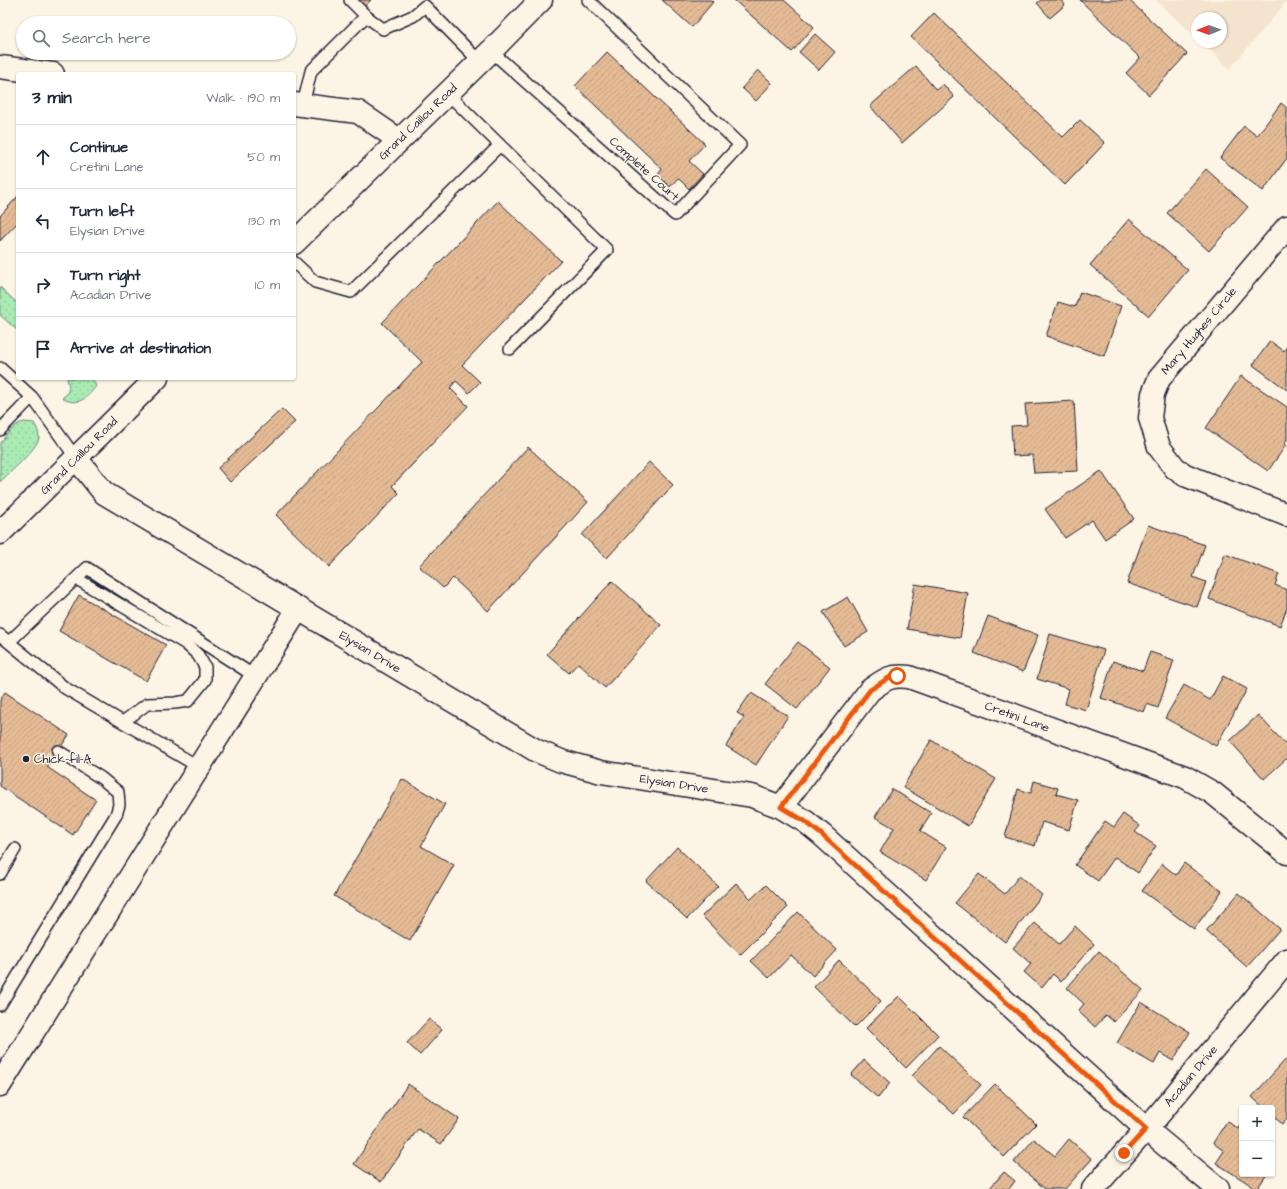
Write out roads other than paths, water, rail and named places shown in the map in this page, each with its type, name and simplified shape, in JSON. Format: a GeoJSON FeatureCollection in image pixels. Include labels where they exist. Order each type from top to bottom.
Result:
{"type":"FeatureCollection","features":[{"type":"Feature","properties":{"kind":"street","name":"Grand Caillou Road"},"geometry":{"type":"LineString","coordinates":[[296,241],[447,93],[486,57],[532,3]]}},
{"type":"Feature","properties":{"kind":"street"},"geometry":{"type":"LineString","coordinates":[[0,67],[38,72]]}},
{"type":"Feature","properties":{"kind":"street"},"geometry":{"type":"LineString","coordinates":[[298,105],[358,112],[399,140]]}},
{"type":"Feature","properties":{"kind":"street","name":"Mary Hughes Circle"},"geometry":{"type":"LineString","coordinates":[[1287,227],[1159,378],[1153,394],[1150,418],[1159,447],[1175,468],[1185,475],[1287,515]]}},
{"type":"Feature","properties":{"kind":"street","name":"Grand Caillou Road"},"geometry":{"type":"LineString","coordinates":[[0,533],[155,380]]}},
{"type":"Feature","properties":{"kind":"street","name":"Elysian Drive"},"geometry":{"type":"LineString","coordinates":[[76,458],[104,493],[537,751],[561,761],[601,772],[752,796],[781,807],[806,822],[1146,1129],[1218,1189]]}},
{"type":"Feature","properties":{"kind":"street"},"geometry":{"type":"LineString","coordinates":[[0,1085],[298,609]]}},
{"type":"Feature","properties":{"kind":"street","name":"Cretini Lane"},"geometry":{"type":"LineString","coordinates":[[781,807],[870,690],[890,677],[909,677],[1185,777],[1213,792],[1287,853]]}},
{"type":"Feature","properties":{"kind":"street","name":"Acadian Drive"},"geometry":{"type":"LineString","coordinates":[[1092,1189],[1146,1129],[1287,960]]}},
{"type":"Feature","properties":{"kind":"lane"},"geometry":{"type":"LineString","coordinates":[[350,0],[366,16],[383,28],[413,16],[422,3],[486,57]]}},
{"type":"Feature","properties":{"kind":"lane","name":"Complete Court"},"geometry":{"type":"LineString","coordinates":[[486,57],[675,215],[740,145],[588,0]]}},
{"type":"Feature","properties":{"kind":"lane"},"geometry":{"type":"LineString","coordinates":[[298,105],[311,71],[366,16]]}},
{"type":"Feature","properties":{"kind":"lane"},"geometry":{"type":"LineString","coordinates":[[447,93],[607,250],[510,349]]}},
{"type":"Feature","properties":{"kind":"lane"},"geometry":{"type":"LineString","coordinates":[[296,264],[315,282],[351,292],[500,145]]}},
{"type":"Feature","properties":{"kind":"lane"},"geometry":{"type":"LineString","coordinates":[[0,368],[32,397],[76,458]]}},
{"type":"Feature","properties":{"kind":"lane"},"geometry":{"type":"LineString","coordinates":[[0,430],[32,397]]}},
{"type":"Feature","properties":{"kind":"lane"},"geometry":{"type":"LineString","coordinates":[[199,767],[65,688],[4,639],[77,579],[87,568],[256,677]]}},
{"type":"Feature","properties":{"kind":"lane"},"geometry":{"type":"LineString","coordinates":[[77,579],[186,644],[198,655],[205,667],[204,680],[188,701],[147,704],[123,722]]}},
{"type":"Feature","properties":{"kind":"lane"},"geometry":{"type":"LineString","coordinates":[[0,1005],[84,870],[116,815],[120,805],[118,792],[101,778],[58,751]]}},
{"type":"Feature","properties":{"kind":"lane"},"geometry":{"type":"LineString","coordinates":[[0,874],[15,849]]}},
{"type":"Feature","properties":{"kind":"place","name":"Chick-fil-A"},"geometry":{"type":"Point","coordinates":[26,759]}}]}
